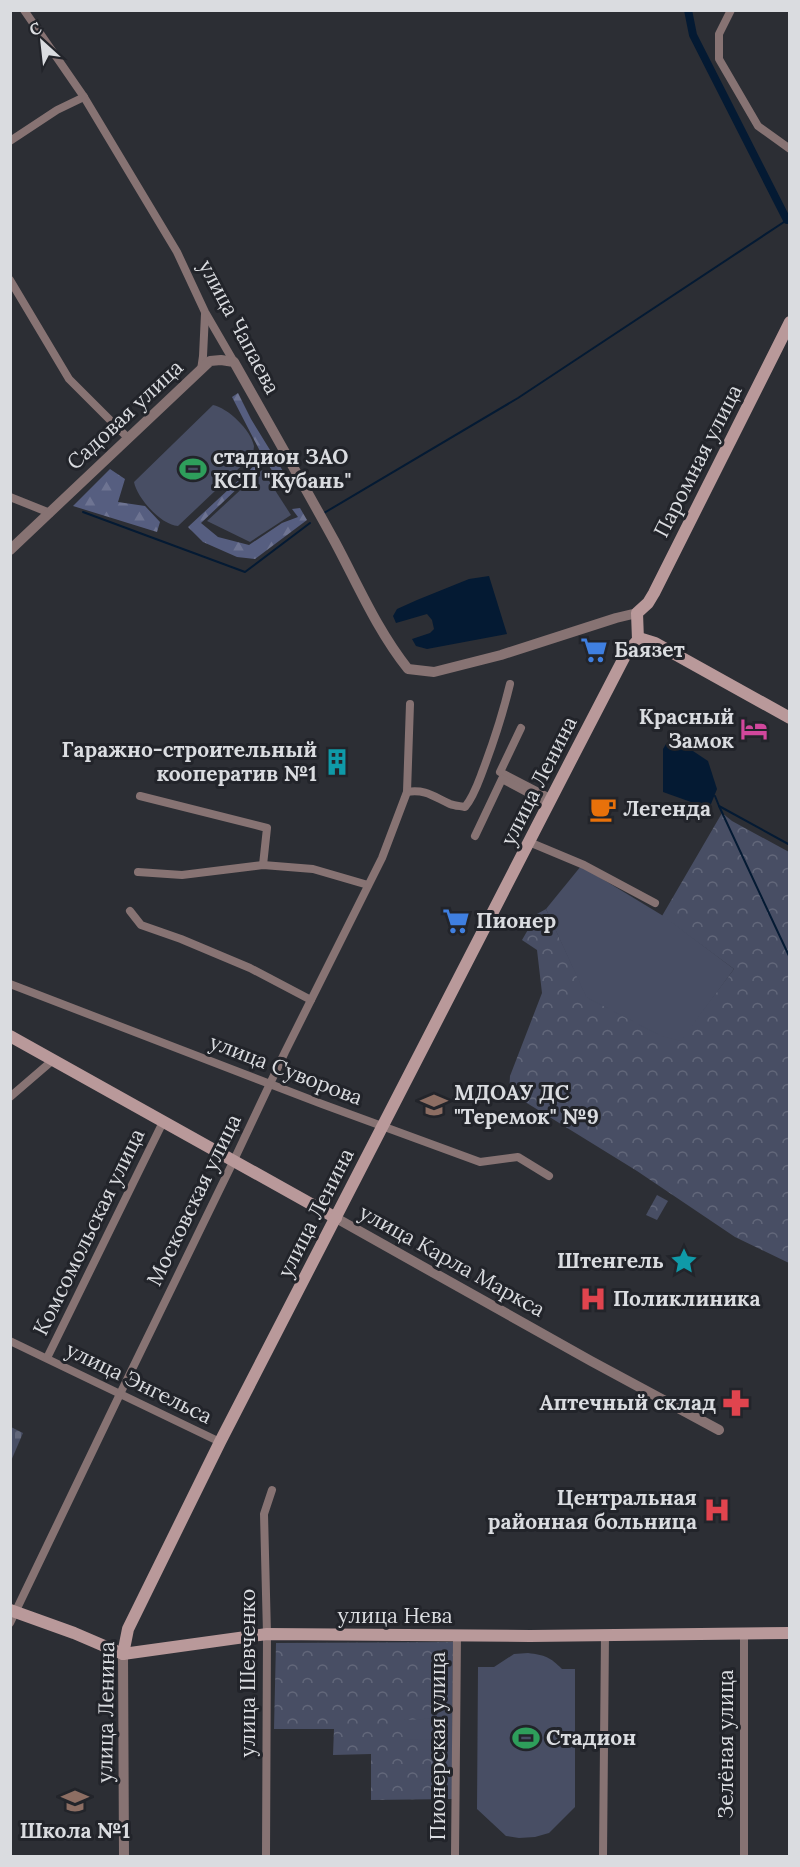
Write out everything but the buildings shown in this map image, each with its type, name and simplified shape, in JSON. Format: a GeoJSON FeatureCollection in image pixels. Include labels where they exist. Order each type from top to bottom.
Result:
{"type":"FeatureCollection","features":[{"type":"Feature","properties":{"kind":"main road","name":"Паромная улица"},"geometry":{"type":"LineString","coordinates":[[637,613],[648,603],[654,593],[789,322]]}},
{"type":"Feature","properties":{"kind":"main road"},"geometry":{"type":"LineString","coordinates":[[637,613],[638,640],[655,643],[789,718]]}},
{"type":"Feature","properties":{"kind":"main road","name":"улица Ленина"},"geometry":{"type":"LineString","coordinates":[[123,1654],[128,1629],[220,1443],[627,652],[638,640]]}},
{"type":"Feature","properties":{"kind":"main road","name":"улица Карла Маркса"},"geometry":{"type":"LineString","coordinates":[[10,1036],[336,1218]]}},
{"type":"Feature","properties":{"kind":"main road"},"geometry":{"type":"LineString","coordinates":[[12,1615],[74,1633],[123,1654]]}},
{"type":"Feature","properties":{"kind":"main road","name":"улица Нева"},"geometry":{"type":"LineString","coordinates":[[123,1654],[267,1634],[530,1636],[789,1633]]}},
{"type":"Feature","properties":{"kind":"street","name":"улица Чапаева"},"geometry":{"type":"LineString","coordinates":[[24,10],[84,98],[177,252],[205,312],[336,544],[381,630],[408,669],[434,672],[501,655],[637,613]]}},
{"type":"Feature","properties":{"kind":"street"},"geometry":{"type":"LineString","coordinates":[[731,10],[719,34],[719,59],[758,126],[789,149]]}},
{"type":"Feature","properties":{"kind":"street"},"geometry":{"type":"LineString","coordinates":[[10,141],[57,110],[84,98]]}},
{"type":"Feature","properties":{"kind":"street"},"geometry":{"type":"LineString","coordinates":[[10,280],[69,379],[128,438]]}},
{"type":"Feature","properties":{"kind":"street"},"geometry":{"type":"LineString","coordinates":[[201,370],[205,312]]}},
{"type":"Feature","properties":{"kind":"street","name":"Садовая улица"},"geometry":{"type":"LineString","coordinates":[[10,550],[210,362],[221,360],[234,362]]}},
{"type":"Feature","properties":{"kind":"street"},"geometry":{"type":"LineString","coordinates":[[10,497],[50,513]]}},
{"type":"Feature","properties":{"kind":"street"},"geometry":{"type":"LineString","coordinates":[[407,792],[417,790],[438,796],[450,804],[465,807],[472,799],[488,757],[502,717],[510,684]]}},
{"type":"Feature","properties":{"kind":"street","name":"Московская улица"},"geometry":{"type":"LineString","coordinates":[[12,1615],[382,858],[407,792],[410,704]]}},
{"type":"Feature","properties":{"kind":"street"},"geometry":{"type":"LineString","coordinates":[[521,728],[500,772],[550,801]]}},
{"type":"Feature","properties":{"kind":"street"},"geometry":{"type":"LineString","coordinates":[[474,836],[502,779],[550,801]]}},
{"type":"Feature","properties":{"kind":"street"},"geometry":{"type":"LineString","coordinates":[[140,796],[267,828],[263,865]]}},
{"type":"Feature","properties":{"kind":"street"},"geometry":{"type":"LineString","coordinates":[[529,842],[584,865],[655,903]]}},
{"type":"Feature","properties":{"kind":"street"},"geometry":{"type":"LineString","coordinates":[[138,872],[182,874],[263,865],[313,869],[368,885]]}},
{"type":"Feature","properties":{"kind":"street"},"geometry":{"type":"LineString","coordinates":[[130,911],[141,925],[250,968],[311,1000]]}},
{"type":"Feature","properties":{"kind":"street","name":"улица Суворова"},"geometry":{"type":"LineString","coordinates":[[10,984],[480,1162],[518,1157],[549,1176]]}},
{"type":"Feature","properties":{"kind":"street"},"geometry":{"type":"LineString","coordinates":[[10,1097],[53,1060]]}},
{"type":"Feature","properties":{"kind":"street","name":"Комсомольская улица"},"geometry":{"type":"LineString","coordinates":[[47,1358],[164,1122]]}},
{"type":"Feature","properties":{"kind":"street","name":"улица Карла Маркса"},"geometry":{"type":"LineString","coordinates":[[336,1218],[718,1430]]}},
{"type":"Feature","properties":{"kind":"street","name":"улица Энгельса"},"geometry":{"type":"LineString","coordinates":[[10,1341],[220,1443]]}},
{"type":"Feature","properties":{"kind":"street","name":"улица Шевченко"},"geometry":{"type":"LineString","coordinates":[[266,1857],[267,1634],[264,1514],[272,1490]]}},
{"type":"Feature","properties":{"kind":"street","name":"Зелёная улица"},"geometry":{"type":"LineString","coordinates":[[744,1632],[744,1857]]}},
{"type":"Feature","properties":{"kind":"street"},"geometry":{"type":"LineString","coordinates":[[603,1857],[605,1634]]}},
{"type":"Feature","properties":{"kind":"street","name":"Пионерская улица"},"geometry":{"type":"LineString","coordinates":[[455,1857],[457,1636]]}},
{"type":"Feature","properties":{"kind":"street","name":"улица Ленина"},"geometry":{"type":"LineString","coordinates":[[123,1654],[124,1857]]}},
{"type":"Feature","properties":{"kind":"green space"},"geometry":{"type":"Polygon","coordinates":[[[238,393],[286,476],[281,484],[263,457],[232,397],[238,393]]]}},
{"type":"Feature","properties":{"kind":"green space","name":"стадион ЗАО КСП \"Кубань\""},"geometry":{"type":"Polygon","coordinates":[[[213,405],[225,410],[244,427],[254,446],[253,455],[178,526],[171,524],[151,510],[134,482],[213,405]]]}},
{"type":"Feature","properties":{"kind":"green space"},"geometry":{"type":"Polygon","coordinates":[[[256,464],[260,467],[201,523],[218,537],[249,545],[282,523],[298,517],[292,509],[300,508],[307,520],[255,559],[237,557],[203,542],[188,527],[256,464]]]}},
{"type":"Feature","properties":{"kind":"green space"},"geometry":{"type":"Polygon","coordinates":[[[110,469],[125,479],[118,502],[145,506],[160,522],[157,532],[73,506],[110,469]]]}},
{"type":"Feature","properties":{"kind":"green space"},"geometry":{"type":"Polygon","coordinates":[[[262,470],[291,515],[250,542],[207,521],[262,470]]]}},
{"type":"Feature","properties":{"kind":"green space"},"geometry":{"type":"Polygon","coordinates":[[[722,813],[732,821],[789,852],[789,1263],[735,1237],[637,1171],[509,1092],[510,1076],[542,993],[537,950],[522,940],[537,914],[546,909],[587,997],[693,1023],[734,969],[662,916],[722,813]]]}},
{"type":"Feature","properties":{"kind":"green space"},"geometry":{"type":"Polygon","coordinates":[[[581,866],[665,917],[734,969],[681,1041],[661,1036],[586,997],[546,909],[581,866]]]}},
{"type":"Feature","properties":{"kind":"green space"},"geometry":{"type":"Polygon","coordinates":[[[657,1195],[668,1201],[657,1220],[646,1215],[657,1195]]]}},
{"type":"Feature","properties":{"kind":"green space"},"geometry":{"type":"Polygon","coordinates":[[[11,1427],[23,1433],[11,1461],[11,1427]]]}},
{"type":"Feature","properties":{"kind":"green space"},"geometry":{"type":"Polygon","coordinates":[[[453,1642],[452,1799],[371,1800],[371,1754],[333,1755],[334,1729],[274,1729],[276,1643],[453,1642]]]}},
{"type":"Feature","properties":{"kind":"green space","name":"Стадион"},"geometry":{"type":"Polygon","coordinates":[[[528,1653],[547,1657],[562,1669],[575,1669],[575,1807],[549,1833],[519,1838],[506,1836],[477,1809],[478,1667],[494,1667],[514,1654],[528,1653]]]}},
{"type":"Feature","properties":{"kind":"green space"},"geometry":{"type":"Polygon","coordinates":[[[444,1718],[444,1739],[404,1740],[404,1720],[444,1718]]]}},
{"type":"Feature","properties":{"kind":"shaded area"},"geometry":{"type":"Polygon","coordinates":[[[489,576],[507,634],[427,649],[416,646],[412,639],[430,633],[434,629],[432,620],[427,614],[396,623],[393,616],[397,609],[469,579],[489,576]]]}},
{"type":"Feature","properties":{"kind":"shaded area"},"geometry":{"type":"Polygon","coordinates":[[[671,742],[681,743],[708,761],[717,789],[711,804],[705,807],[663,792],[663,749],[671,742]]]}},
{"type":"Feature","properties":{"kind":"waterway"},"geometry":{"type":"LineString","coordinates":[[688,10],[693,35],[787,220],[790,220]]}},
{"type":"Feature","properties":{"kind":"waterway"},"geometry":{"type":"LineString","coordinates":[[324,513],[518,398],[787,220]]}},
{"type":"Feature","properties":{"kind":"waterway"},"geometry":{"type":"LineString","coordinates":[[83,512],[245,572],[310,523]]}},
{"type":"Feature","properties":{"kind":"waterway"},"geometry":{"type":"LineString","coordinates":[[715,796],[719,806],[790,845]]}},
{"type":"Feature","properties":{"kind":"waterway"},"geometry":{"type":"LineString","coordinates":[[719,806],[790,958]]}},
{"type":"Feature","properties":{"kind":"place","name":"стадион ЗАО КСП \"Кубань\""},"geometry":{"type":"Point","coordinates":[193,469]}},
{"type":"Feature","properties":{"kind":"place","name":"Баязет"},"geometry":{"type":"Point","coordinates":[594,650]}},
{"type":"Feature","properties":{"kind":"place","name":"Красный Замок"},"geometry":{"type":"Point","coordinates":[754,729]}},
{"type":"Feature","properties":{"kind":"place","name":"Гаражно-строительный кооператив №1"},"geometry":{"type":"Point","coordinates":[337,762]}},
{"type":"Feature","properties":{"kind":"place","name":"Легенда"},"geometry":{"type":"Point","coordinates":[603,809]}},
{"type":"Feature","properties":{"kind":"place","name":"Пионер"},"geometry":{"type":"Point","coordinates":[456,921]}},
{"type":"Feature","properties":{"kind":"place","name":"МДОАУ ДС \"Теремок\" №9"},"geometry":{"type":"Point","coordinates":[434,1105]}},
{"type":"Feature","properties":{"kind":"place","name":"Штенгель"},"geometry":{"type":"Point","coordinates":[684,1261]}},
{"type":"Feature","properties":{"kind":"place","name":"Поликлиника"},"geometry":{"type":"Point","coordinates":[593,1299]}},
{"type":"Feature","properties":{"kind":"place","name":"Аптечный склад"},"geometry":{"type":"Point","coordinates":[736,1403]}},
{"type":"Feature","properties":{"kind":"place","name":"Центральная районная больница"},"geometry":{"type":"Point","coordinates":[717,1510]}},
{"type":"Feature","properties":{"kind":"place","name":"Стадион"},"geometry":{"type":"Point","coordinates":[526,1738]}},
{"type":"Feature","properties":{"kind":"place","name":"Школа №1"},"geometry":{"type":"Point","coordinates":[75,1801]}}]}
